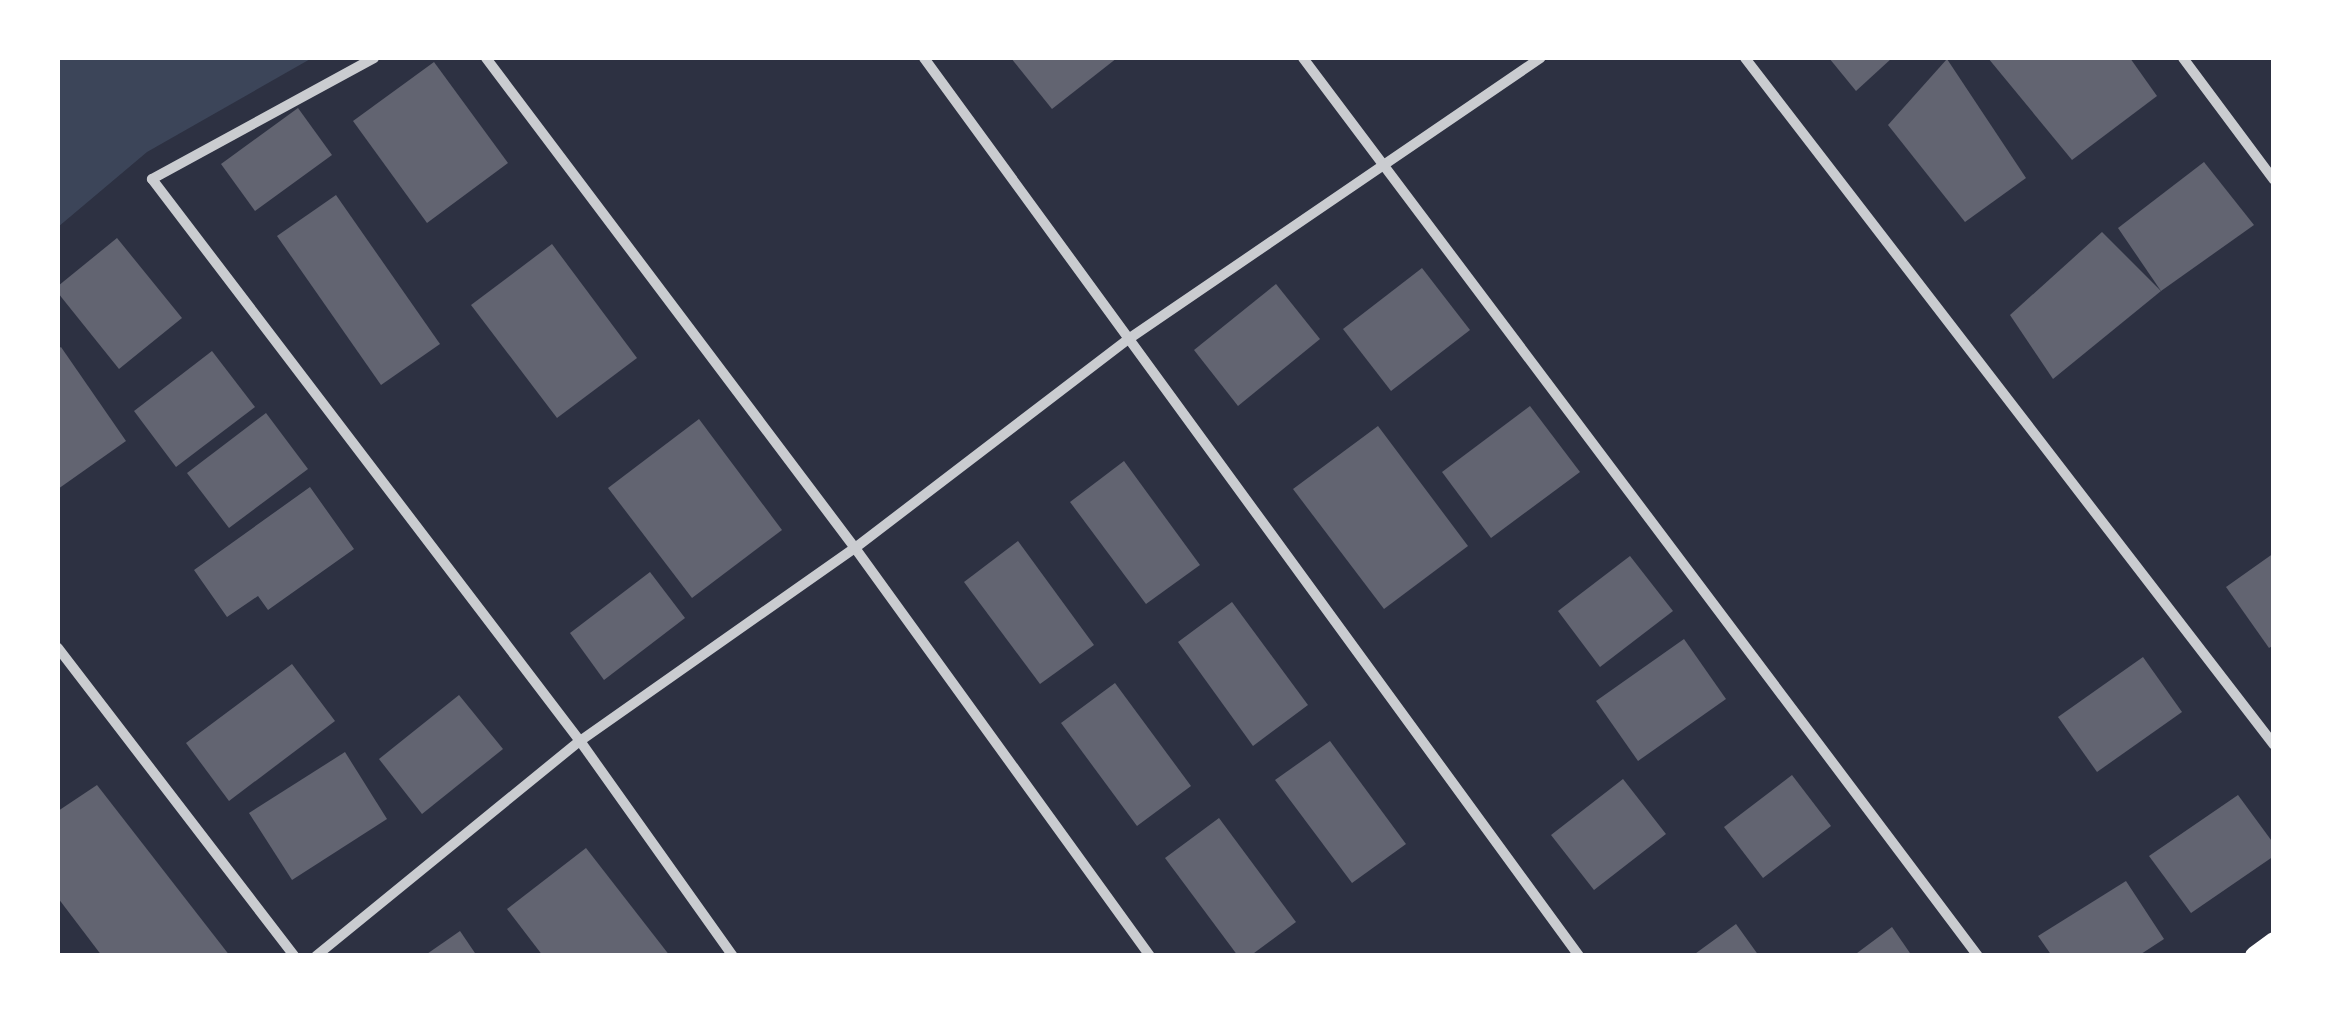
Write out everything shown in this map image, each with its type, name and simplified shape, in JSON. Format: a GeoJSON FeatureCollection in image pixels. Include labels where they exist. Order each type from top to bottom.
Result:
{"type":"FeatureCollection","features":[{"type":"Feature","properties":{"kind":"main road"},"geometry":{"type":"LineString","coordinates":[[2255,956],[2274,942]]}},
{"type":"Feature","properties":{"kind":"street"},"geometry":{"type":"LineString","coordinates":[[374,58],[152,179],[580,740],[732,956]]}},
{"type":"Feature","properties":{"kind":"street"},"geometry":{"type":"LineString","coordinates":[[486,58],[855,548],[1150,956]]}},
{"type":"Feature","properties":{"kind":"street"},"geometry":{"type":"LineString","coordinates":[[924,58],[1580,956]]}},
{"type":"Feature","properties":{"kind":"street"},"geometry":{"type":"LineString","coordinates":[[1304,58],[1978,956]]}},
{"type":"Feature","properties":{"kind":"street"},"geometry":{"type":"LineString","coordinates":[[316,956],[580,740],[855,548],[1130,338],[1541,58]]}},
{"type":"Feature","properties":{"kind":"street"},"geometry":{"type":"LineString","coordinates":[[1746,58],[2274,745]]}},
{"type":"Feature","properties":{"kind":"street"},"geometry":{"type":"LineString","coordinates":[[2183,58],[2274,180]]}},
{"type":"Feature","properties":{"kind":"street"},"geometry":{"type":"LineString","coordinates":[[58,648],[294,956]]}},
{"type":"Feature","properties":{"kind":"shaded area"},"geometry":{"type":"Polygon","coordinates":[[[58,58],[312,58],[147,152],[58,227],[58,58]]]}},
{"type":"Feature","properties":{"kind":"building"},"geometry":{"type":"Polygon","coordinates":[[[1011,58],[1117,58],[1052,109],[1011,58]]]}},
{"type":"Feature","properties":{"kind":"building"},"geometry":{"type":"Polygon","coordinates":[[[1829,58],[1892,58],[1856,91],[1829,58]]]}},
{"type":"Feature","properties":{"kind":"building"},"geometry":{"type":"Polygon","coordinates":[[[1988,58],[2130,58],[2157,96],[2072,160],[1988,58]]]}},
{"type":"Feature","properties":{"kind":"building"},"geometry":{"type":"Polygon","coordinates":[[[1947,59],[2026,178],[1965,222],[1888,125],[1947,59]]]}},
{"type":"Feature","properties":{"kind":"building"},"geometry":{"type":"Polygon","coordinates":[[[434,62],[508,163],[427,223],[353,121],[434,62]]]}},
{"type":"Feature","properties":{"kind":"building"},"geometry":{"type":"Polygon","coordinates":[[[298,108],[332,155],[255,211],[221,164],[298,108]]]}},
{"type":"Feature","properties":{"kind":"building"},"geometry":{"type":"Polygon","coordinates":[[[2204,162],[2254,225],[2161,291],[2118,228],[2204,162]]]}},
{"type":"Feature","properties":{"kind":"building"},"geometry":{"type":"Polygon","coordinates":[[[336,195],[440,344],[381,385],[277,236],[336,195]]]}},
{"type":"Feature","properties":{"kind":"building"},"geometry":{"type":"Polygon","coordinates":[[[2102,232],[2161,291],[2053,379],[2010,315],[2102,232]]]}},
{"type":"Feature","properties":{"kind":"building"},"geometry":{"type":"Polygon","coordinates":[[[117,238],[182,318],[119,369],[58,293],[58,286],[117,238]]]}},
{"type":"Feature","properties":{"kind":"building"},"geometry":{"type":"Polygon","coordinates":[[[552,244],[637,358],[557,418],[471,305],[552,244]]]}},
{"type":"Feature","properties":{"kind":"building"},"geometry":{"type":"Polygon","coordinates":[[[1422,268],[1470,330],[1391,391],[1343,329],[1422,268]]]}},
{"type":"Feature","properties":{"kind":"building"},"geometry":{"type":"Polygon","coordinates":[[[1276,284],[1320,339],[1238,406],[1194,350],[1276,284]]]}},
{"type":"Feature","properties":{"kind":"building"},"geometry":{"type":"Polygon","coordinates":[[[61,347],[126,441],[58,489],[58,349],[61,347]]]}},
{"type":"Feature","properties":{"kind":"building"},"geometry":{"type":"Polygon","coordinates":[[[212,351],[255,407],[176,467],[134,411],[212,351]]]}},
{"type":"Feature","properties":{"kind":"building"},"geometry":{"type":"Polygon","coordinates":[[[1530,406],[1580,472],[1491,538],[1442,472],[1530,406]]]}},
{"type":"Feature","properties":{"kind":"building"},"geometry":{"type":"Polygon","coordinates":[[[266,413],[308,469],[229,528],[187,473],[266,413]]]}},
{"type":"Feature","properties":{"kind":"building"},"geometry":{"type":"Polygon","coordinates":[[[699,419],[782,530],[692,598],[608,488],[699,419]]]}},
{"type":"Feature","properties":{"kind":"building"},"geometry":{"type":"Polygon","coordinates":[[[1378,426],[1468,546],[1384,609],[1293,489],[1378,426]]]}},
{"type":"Feature","properties":{"kind":"building"},"geometry":{"type":"Polygon","coordinates":[[[1124,461],[1200,565],[1146,604],[1070,502],[1124,461]]]}},
{"type":"Feature","properties":{"kind":"building"},"geometry":{"type":"Polygon","coordinates":[[[310,487],[354,549],[268,610],[258,596],[227,617],[194,570],[310,487]]]}},
{"type":"Feature","properties":{"kind":"building"},"geometry":{"type":"Polygon","coordinates":[[[1018,541],[1094,645],[1040,684],[964,582],[1018,541]]]}},
{"type":"Feature","properties":{"kind":"building"},"geometry":{"type":"Polygon","coordinates":[[[2274,553],[2274,645],[2269,648],[2226,587],[2274,553]]]}},
{"type":"Feature","properties":{"kind":"building"},"geometry":{"type":"Polygon","coordinates":[[[1630,556],[1673,611],[1600,667],[1558,611],[1630,556]]]}},
{"type":"Feature","properties":{"kind":"building"},"geometry":{"type":"Polygon","coordinates":[[[650,572],[685,618],[604,680],[570,633],[650,572]]]}},
{"type":"Feature","properties":{"kind":"building"},"geometry":{"type":"Polygon","coordinates":[[[1232,602],[1308,705],[1253,746],[1178,642],[1232,602]]]}},
{"type":"Feature","properties":{"kind":"building"},"geometry":{"type":"Polygon","coordinates":[[[1684,639],[1726,699],[1638,761],[1596,701],[1684,639]]]}},
{"type":"Feature","properties":{"kind":"building"},"geometry":{"type":"Polygon","coordinates":[[[2143,657],[2182,712],[2097,772],[2058,717],[2143,657]]]}},
{"type":"Feature","properties":{"kind":"building"},"geometry":{"type":"Polygon","coordinates":[[[292,664],[335,721],[229,801],[186,743],[292,664]]]}},
{"type":"Feature","properties":{"kind":"building"},"geometry":{"type":"Polygon","coordinates":[[[1115,683],[1191,786],[1137,826],[1061,723],[1115,683]]]}},
{"type":"Feature","properties":{"kind":"building"},"geometry":{"type":"Polygon","coordinates":[[[459,695],[503,749],[422,814],[379,759],[459,695]]]}},
{"type":"Feature","properties":{"kind":"building"},"geometry":{"type":"Polygon","coordinates":[[[1330,741],[1406,844],[1352,883],[1275,780],[1330,741]]]}},
{"type":"Feature","properties":{"kind":"building"},"geometry":{"type":"Polygon","coordinates":[[[345,752],[387,819],[292,880],[249,813],[345,752]]]}},
{"type":"Feature","properties":{"kind":"building"},"geometry":{"type":"Polygon","coordinates":[[[1792,775],[1831,826],[1763,878],[1724,827],[1792,775]]]}},
{"type":"Feature","properties":{"kind":"building"},"geometry":{"type":"Polygon","coordinates":[[[1623,779],[1666,834],[1594,890],[1551,835],[1623,779]]]}},
{"type":"Feature","properties":{"kind":"building"},"geometry":{"type":"Polygon","coordinates":[[[97,785],[230,956],[102,956],[58,898],[58,811],[97,785]]]}},
{"type":"Feature","properties":{"kind":"building"},"geometry":{"type":"Polygon","coordinates":[[[2238,795],[2274,844],[2274,856],[2191,913],[2149,856],[2238,795]]]}},
{"type":"Feature","properties":{"kind":"building"},"geometry":{"type":"Polygon","coordinates":[[[1219,818],[1296,922],[1250,956],[1238,956],[1165,858],[1219,818]]]}},
{"type":"Feature","properties":{"kind":"building"},"geometry":{"type":"Polygon","coordinates":[[[586,848],[670,956],[543,956],[507,909],[586,848]]]}},
{"type":"Feature","properties":{"kind":"building"},"geometry":{"type":"Polygon","coordinates":[[[2126,881],[2164,939],[2138,956],[2052,956],[2038,936],[2126,881]]]}},
{"type":"Feature","properties":{"kind":"building"},"geometry":{"type":"Polygon","coordinates":[[[1736,924],[1759,956],[1692,956],[1736,924]]]}},
{"type":"Feature","properties":{"kind":"building"},"geometry":{"type":"Polygon","coordinates":[[[1892,927],[1912,956],[1853,956],[1892,927]]]}},
{"type":"Feature","properties":{"kind":"building"},"geometry":{"type":"Polygon","coordinates":[[[460,931],[477,956],[424,956],[460,931]]]}}]}
